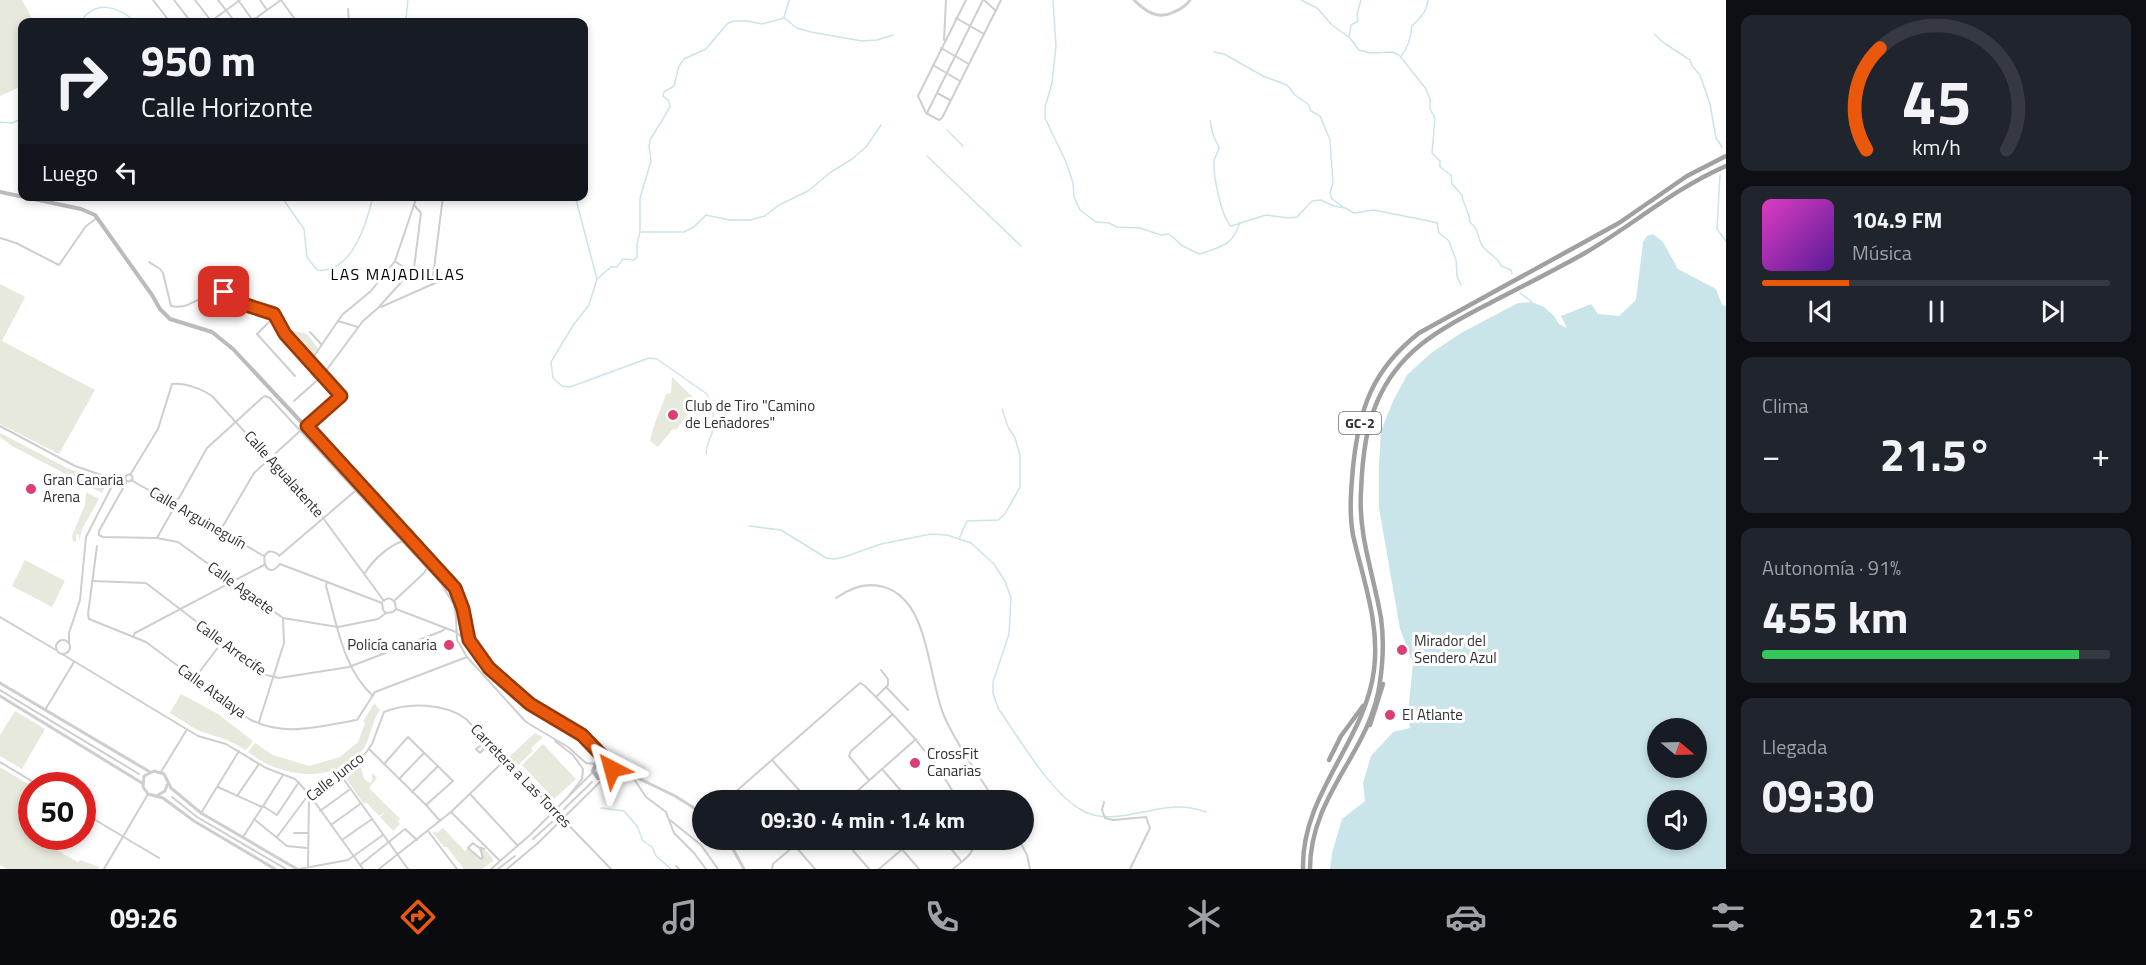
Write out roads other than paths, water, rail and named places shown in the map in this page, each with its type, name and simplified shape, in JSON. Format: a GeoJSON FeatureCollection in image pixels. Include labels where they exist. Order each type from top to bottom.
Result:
{"type":"FeatureCollection","features":[{"type":"Feature","properties":{"kind":"highway","name":"GC-2"},"geometry":{"type":"LineString","coordinates":[[1303,869],[1307,828],[1313,811],[1362,717],[1371,687],[1375,657],[1374,626],[1353,532],[1351,488],[1358,431],[1374,383],[1385,366],[1406,344],[1435,324],[1619,223],[1687,176],[1726,156]]}},
{"type":"Feature","properties":{"kind":"highway","name":"GC-2"},"geometry":{"type":"LineString","coordinates":[[1310,869],[1311,849],[1320,813],[1358,745],[1375,705],[1380,686],[1383,663],[1381,619],[1360,513],[1366,443],[1376,403],[1393,373],[1403,360],[1437,332],[1587,252],[1694,182],[1726,166]]}},
{"type":"Feature","properties":{"kind":"highway"},"geometry":{"type":"LineString","coordinates":[[1373,580],[1384,619],[1386,658]]}},
{"type":"Feature","properties":{"kind":"highway"},"geometry":{"type":"LineString","coordinates":[[1358,745],[1365,737],[1375,715],[1383,684]]}},
{"type":"Feature","properties":{"kind":"highway"},"geometry":{"type":"LineString","coordinates":[[1329,760],[1341,736],[1362,708],[1371,687]]}},
{"type":"Feature","properties":{"kind":"main road"},"geometry":{"type":"LineString","coordinates":[[0,192],[18,196]]}},
{"type":"Feature","properties":{"kind":"main road"},"geometry":{"type":"LineString","coordinates":[[43,201],[90,212],[97,218],[164,314],[220,337],[307,426],[455,588],[463,609],[468,636],[489,668],[520,697],[582,735],[596,748],[610,764],[612,772],[609,777],[598,778],[593,771],[599,756],[596,748]]}},
{"type":"Feature","properties":{"kind":"main road"},"geometry":{"type":"LineString","coordinates":[[345,468],[355,482],[356,490]]}},
{"type":"Feature","properties":{"kind":"main road"},"geometry":{"type":"LineString","coordinates":[[596,764],[606,761]]}},
{"type":"Feature","properties":{"kind":"street"},"geometry":{"type":"LineString","coordinates":[[153,0],[167,18]]}},
{"type":"Feature","properties":{"kind":"street"},"geometry":{"type":"LineString","coordinates":[[174,0],[188,18]]}},
{"type":"Feature","properties":{"kind":"street"},"geometry":{"type":"LineString","coordinates":[[195,0],[208,18]]}},
{"type":"Feature","properties":{"kind":"street"},"geometry":{"type":"LineString","coordinates":[[218,0],[232,18]]}},
{"type":"Feature","properties":{"kind":"street"},"geometry":{"type":"LineString","coordinates":[[216,18],[239,0],[251,18]]}},
{"type":"Feature","properties":{"kind":"street"},"geometry":{"type":"LineString","coordinates":[[260,0],[267,10]]}},
{"type":"Feature","properties":{"kind":"street"},"geometry":{"type":"LineString","coordinates":[[257,18],[281,0],[294,18]]}},
{"type":"Feature","properties":{"kind":"street"},"geometry":{"type":"LineString","coordinates":[[944,43],[946,0]]}},
{"type":"Feature","properties":{"kind":"street"},"geometry":{"type":"LineString","coordinates":[[966,0],[918,96],[926,113],[939,120],[1001,0]]}},
{"type":"Feature","properties":{"kind":"street"},"geometry":{"type":"LineString","coordinates":[[926,113],[984,0],[996,11]]}},
{"type":"Feature","properties":{"kind":"street"},"geometry":{"type":"LineString","coordinates":[[1134,0],[1143,9],[1158,16],[1167,15],[1185,6],[1190,0]]}},
{"type":"Feature","properties":{"kind":"street"},"geometry":{"type":"LineString","coordinates":[[348,9],[349,18]]}},
{"type":"Feature","properties":{"kind":"street"},"geometry":{"type":"LineString","coordinates":[[956,18],[984,34]]}},
{"type":"Feature","properties":{"kind":"street"},"geometry":{"type":"LineString","coordinates":[[941,48],[969,64]]}},
{"type":"Feature","properties":{"kind":"street"},"geometry":{"type":"LineString","coordinates":[[933,65],[960,81]]}},
{"type":"Feature","properties":{"kind":"street"},"geometry":{"type":"LineString","coordinates":[[937,93],[951,100]]}},
{"type":"Feature","properties":{"kind":"street"},"geometry":{"type":"LineString","coordinates":[[310,363],[342,315],[371,291],[395,261],[415,201]]}},
{"type":"Feature","properties":{"kind":"street"},"geometry":{"type":"LineString","coordinates":[[432,285],[442,201]]}},
{"type":"Feature","properties":{"kind":"street"},"geometry":{"type":"LineString","coordinates":[[294,401],[322,376],[358,327],[411,272],[415,264],[421,213],[414,205]]}},
{"type":"Feature","properties":{"kind":"street"},"geometry":{"type":"LineString","coordinates":[[0,238],[16,243],[58,265],[86,226],[97,218]]}},
{"type":"Feature","properties":{"kind":"street"},"geometry":{"type":"LineString","coordinates":[[395,261],[411,272]]}},
{"type":"Feature","properties":{"kind":"street"},"geometry":{"type":"LineString","coordinates":[[149,262],[163,273],[171,306],[185,308],[207,296],[224,292],[237,302],[272,312],[285,334],[341,396],[307,426]]}},
{"type":"Feature","properties":{"kind":"street"},"geometry":{"type":"LineString","coordinates":[[378,308],[451,276]]}},
{"type":"Feature","properties":{"kind":"street"},"geometry":{"type":"LineString","coordinates":[[276,317],[257,334],[295,376]]}},
{"type":"Feature","properties":{"kind":"street"},"geometry":{"type":"LineString","coordinates":[[338,321],[358,327]]}},
{"type":"Feature","properties":{"kind":"street"},"geometry":{"type":"LineString","coordinates":[[310,332],[322,345]]}},
{"type":"Feature","properties":{"kind":"street","name":"Calle Agualatente"},"geometry":{"type":"LineString","coordinates":[[130,475],[158,429],[172,384],[178,383],[206,392],[270,458],[323,518],[383,602]]}},
{"type":"Feature","properties":{"kind":"street"},"geometry":{"type":"LineString","coordinates":[[171,503],[178,498],[207,448],[265,396],[270,398],[404,541],[449,594],[456,618],[456,632],[461,650],[526,722],[573,755],[583,769],[582,779],[564,802]]}},
{"type":"Feature","properties":{"kind":"street"},"geometry":{"type":"LineString","coordinates":[[0,426],[59,458],[107,477],[112,486],[86,537],[80,600],[69,633],[69,650],[73,661],[45,710]]}},
{"type":"Feature","properties":{"kind":"street"},"geometry":{"type":"LineString","coordinates":[[220,531],[249,479],[300,431]]}},
{"type":"Feature","properties":{"kind":"street"},"geometry":{"type":"LineString","coordinates":[[130,475],[131,480],[127,481],[125,477],[130,475]]}},
{"type":"Feature","properties":{"kind":"street","name":"Calle Arguineguín"},"geometry":{"type":"LineString","coordinates":[[131,480],[264,556]]}},
{"type":"Feature","properties":{"kind":"street","name":"Calle Agaete"},"geometry":{"type":"LineString","coordinates":[[127,481],[99,531],[103,537],[157,538],[178,542],[283,618],[338,627],[378,619],[386,613]]}},
{"type":"Feature","properties":{"kind":"street"},"geometry":{"type":"LineString","coordinates":[[279,556],[361,486]]}},
{"type":"Feature","properties":{"kind":"street"},"geometry":{"type":"LineString","coordinates":[[157,538],[175,506]]}},
{"type":"Feature","properties":{"kind":"street"},"geometry":{"type":"LineString","coordinates":[[364,574],[394,545],[404,541]]}},
{"type":"Feature","properties":{"kind":"street","name":"Calle Atalaya"},"geometry":{"type":"LineString","coordinates":[[97,546],[89,619],[146,642],[259,723],[289,731],[357,720],[375,692],[446,663],[467,657]]}},
{"type":"Feature","properties":{"kind":"street"},"geometry":{"type":"LineString","coordinates":[[264,565],[264,556],[272,552],[279,556]]}},
{"type":"Feature","properties":{"kind":"street"},"geometry":{"type":"LineString","coordinates":[[279,556],[280,564]]}},
{"type":"Feature","properties":{"kind":"street"},"geometry":{"type":"LineString","coordinates":[[264,565],[271,569],[277,568],[280,564]]}},
{"type":"Feature","properties":{"kind":"street"},"geometry":{"type":"LineString","coordinates":[[280,564],[371,599],[383,602],[390,598],[394,601],[396,609]]}},
{"type":"Feature","properties":{"kind":"street"},"geometry":{"type":"LineString","coordinates":[[133,638],[135,633],[264,565]]}},
{"type":"Feature","properties":{"kind":"street"},"geometry":{"type":"LineString","coordinates":[[394,601],[427,568]]}},
{"type":"Feature","properties":{"kind":"street","name":"Calle Arrecife"},"geometry":{"type":"LineString","coordinates":[[92,581],[146,584],[266,675],[279,678],[349,667],[446,628]]}},
{"type":"Feature","properties":{"kind":"street"},"geometry":{"type":"LineString","coordinates":[[327,582],[349,667],[373,696]]}},
{"type":"Feature","properties":{"kind":"street"},"geometry":{"type":"LineString","coordinates":[[836,598],[855,588],[878,586],[894,591],[906,600],[918,620],[946,719],[988,790]]}},
{"type":"Feature","properties":{"kind":"street"},"geometry":{"type":"LineString","coordinates":[[371,599],[376,591]]}},
{"type":"Feature","properties":{"kind":"street"},"geometry":{"type":"LineString","coordinates":[[383,602],[383,610],[386,613],[396,609]]}},
{"type":"Feature","properties":{"kind":"street"},"geometry":{"type":"LineString","coordinates":[[396,609],[456,632],[473,646]]}},
{"type":"Feature","properties":{"kind":"street"},"geometry":{"type":"LineString","coordinates":[[0,617],[187,730],[198,736],[226,744],[259,764],[283,775],[291,776],[309,794],[363,869]]}},
{"type":"Feature","properties":{"kind":"street"},"geometry":{"type":"LineString","coordinates":[[259,723],[284,643],[283,618]]}},
{"type":"Feature","properties":{"kind":"street"},"geometry":{"type":"LineString","coordinates":[[56,650],[60,641],[69,633]]}},
{"type":"Feature","properties":{"kind":"street"},"geometry":{"type":"LineString","coordinates":[[48,644],[60,641],[69,643]]}},
{"type":"Feature","properties":{"kind":"street"},"geometry":{"type":"LineString","coordinates":[[195,678],[222,642]]}},
{"type":"Feature","properties":{"kind":"street"},"geometry":{"type":"LineString","coordinates":[[62,654],[69,650]]}},
{"type":"Feature","properties":{"kind":"street"},"geometry":{"type":"LineString","coordinates":[[876,697],[888,685],[888,679],[881,670]]}},
{"type":"Feature","properties":{"kind":"street"},"geometry":{"type":"LineString","coordinates":[[0,683],[143,770],[161,772],[176,794],[201,813],[298,869],[348,860],[383,835]]}},
{"type":"Feature","properties":{"kind":"street"},"geometry":{"type":"LineString","coordinates":[[738,790],[859,684],[865,686],[916,739],[951,790]]}},
{"type":"Feature","properties":{"kind":"street"},"geometry":{"type":"LineString","coordinates":[[886,687],[908,710]]}},
{"type":"Feature","properties":{"kind":"street"},"geometry":{"type":"LineString","coordinates":[[0,690],[139,774]]}},
{"type":"Feature","properties":{"kind":"street"},"geometry":{"type":"LineString","coordinates":[[0,696],[142,783],[148,794]]}},
{"type":"Feature","properties":{"kind":"street","name":"Carretera a Las Torres"},"geometry":{"type":"LineString","coordinates":[[384,712],[419,705],[456,713],[466,719],[611,869]]}},
{"type":"Feature","properties":{"kind":"street","name":"Calle Junco"},"geometry":{"type":"LineString","coordinates":[[277,837],[309,794],[361,759],[369,749],[384,712]]}},
{"type":"Feature","properties":{"kind":"street"},"geometry":{"type":"LineString","coordinates":[[869,780],[849,756],[851,751],[893,714]]}},
{"type":"Feature","properties":{"kind":"street"},"geometry":{"type":"LineString","coordinates":[[161,772],[187,730]]}},
{"type":"Feature","properties":{"kind":"street"},"geometry":{"type":"LineString","coordinates":[[384,764],[408,738],[438,766],[453,781],[426,805]]}},
{"type":"Feature","properties":{"kind":"street"},"geometry":{"type":"LineString","coordinates":[[552,739],[568,747],[586,763],[596,764]]}},
{"type":"Feature","properties":{"kind":"street"},"geometry":{"type":"LineString","coordinates":[[858,790],[916,739]]}},
{"type":"Feature","properties":{"kind":"street"},"geometry":{"type":"LineString","coordinates":[[369,749],[440,821]]}},
{"type":"Feature","properties":{"kind":"street"},"geometry":{"type":"LineString","coordinates":[[201,813],[239,751]]}},
{"type":"Feature","properties":{"kind":"street"},"geometry":{"type":"LineString","coordinates":[[399,779],[424,753]]}},
{"type":"Feature","properties":{"kind":"street"},"geometry":{"type":"LineString","coordinates":[[379,869],[451,812],[506,759]]}},
{"type":"Feature","properties":{"kind":"street"},"geometry":{"type":"LineString","coordinates":[[772,760],[799,790]]}},
{"type":"Feature","properties":{"kind":"street"},"geometry":{"type":"LineString","coordinates":[[0,762],[18,773]]}},
{"type":"Feature","properties":{"kind":"street"},"geometry":{"type":"LineString","coordinates":[[237,796],[259,764]]}},
{"type":"Feature","properties":{"kind":"street"},"geometry":{"type":"LineString","coordinates":[[610,764],[692,807]]}},
{"type":"Feature","properties":{"kind":"street"},"geometry":{"type":"LineString","coordinates":[[412,792],[438,766]]}},
{"type":"Feature","properties":{"kind":"street"},"geometry":{"type":"LineString","coordinates":[[882,769],[900,790]]}},
{"type":"Feature","properties":{"kind":"street"},"geometry":{"type":"LineString","coordinates":[[491,869],[555,811],[591,776],[593,771]]}},
{"type":"Feature","properties":{"kind":"street"},"geometry":{"type":"LineString","coordinates":[[142,783],[144,776],[150,772]]}},
{"type":"Feature","properties":{"kind":"street"},"geometry":{"type":"LineString","coordinates":[[339,773],[408,869]]}},
{"type":"Feature","properties":{"kind":"street"},"geometry":{"type":"LineString","coordinates":[[609,777],[620,773],[632,776],[646,797],[664,810],[674,833],[706,869]]}},
{"type":"Feature","properties":{"kind":"street"},"geometry":{"type":"LineString","coordinates":[[243,837],[283,775]]}},
{"type":"Feature","properties":{"kind":"street"},"geometry":{"type":"LineString","coordinates":[[507,869],[603,779]]}},
{"type":"Feature","properties":{"kind":"street"},"geometry":{"type":"LineString","coordinates":[[218,787],[262,806],[277,816],[299,782]]}},
{"type":"Feature","properties":{"kind":"street"},"geometry":{"type":"LineString","coordinates":[[564,809],[592,782]]}},
{"type":"Feature","properties":{"kind":"street"},"geometry":{"type":"LineString","coordinates":[[158,796],[165,791],[168,783]]}},
{"type":"Feature","properties":{"kind":"street"},"geometry":{"type":"LineString","coordinates":[[320,811],[351,789]]}},
{"type":"Feature","properties":{"kind":"street"},"geometry":{"type":"LineString","coordinates":[[148,794],[170,802],[194,821],[276,869]]}},
{"type":"Feature","properties":{"kind":"street"},"geometry":{"type":"LineString","coordinates":[[104,869],[148,794]]}},
{"type":"Feature","properties":{"kind":"street"},"geometry":{"type":"LineString","coordinates":[[308,868],[309,794]]}},
{"type":"Feature","properties":{"kind":"street"},"geometry":{"type":"LineString","coordinates":[[470,794],[518,846]]}},
{"type":"Feature","properties":{"kind":"street"},"geometry":{"type":"LineString","coordinates":[[172,797],[197,817],[286,869]]}},
{"type":"Feature","properties":{"kind":"street"},"geometry":{"type":"LineString","coordinates":[[1104,802],[1102,810],[1105,818],[1113,820],[1146,817],[1150,824],[1130,869]]}},
{"type":"Feature","properties":{"kind":"street"},"geometry":{"type":"LineString","coordinates":[[331,825],[361,804]]}},
{"type":"Feature","properties":{"kind":"street"},"geometry":{"type":"LineString","coordinates":[[451,812],[500,862]]}},
{"type":"Feature","properties":{"kind":"street"},"geometry":{"type":"LineString","coordinates":[[254,819],[290,848],[307,849]]}},
{"type":"Feature","properties":{"kind":"street"},"geometry":{"type":"LineString","coordinates":[[342,840],[372,819]]}},
{"type":"Feature","properties":{"kind":"street"},"geometry":{"type":"LineString","coordinates":[[96,820],[159,858]]}},
{"type":"Feature","properties":{"kind":"street"},"geometry":{"type":"LineString","coordinates":[[670,820],[692,838]]}},
{"type":"Feature","properties":{"kind":"street"},"geometry":{"type":"LineString","coordinates":[[533,839],[552,822]]}},
{"type":"Feature","properties":{"kind":"street"},"geometry":{"type":"LineString","coordinates":[[360,865],[405,829],[417,840]]}},
{"type":"Feature","properties":{"kind":"street"},"geometry":{"type":"LineString","coordinates":[[428,831],[457,869]]}},
{"type":"Feature","properties":{"kind":"street"},"geometry":{"type":"LineString","coordinates":[[294,833],[307,833]]}},
{"type":"Feature","properties":{"kind":"street"},"geometry":{"type":"LineString","coordinates":[[473,843],[483,848],[480,849],[483,857],[481,859],[468,848],[473,843]]}},
{"type":"Feature","properties":{"kind":"street"},"geometry":{"type":"LineString","coordinates":[[705,850],[718,869]]}},
{"type":"Feature","properties":{"kind":"street"},"geometry":{"type":"LineString","coordinates":[[734,850],[744,869]]}},
{"type":"Feature","properties":{"kind":"street"},"geometry":{"type":"LineString","coordinates":[[772,869],[773,864],[789,850]]}},
{"type":"Feature","properties":{"kind":"street"},"geometry":{"type":"LineString","coordinates":[[798,850],[815,869]]}},
{"type":"Feature","properties":{"kind":"street"},"geometry":{"type":"LineString","coordinates":[[853,850],[869,869]]}},
{"type":"Feature","properties":{"kind":"street"},"geometry":{"type":"LineString","coordinates":[[879,869],[901,850]]}},
{"type":"Feature","properties":{"kind":"street"},"geometry":{"type":"LineString","coordinates":[[903,850],[919,869]]}},
{"type":"Feature","properties":{"kind":"street"},"geometry":{"type":"LineString","coordinates":[[953,850],[962,861]]}},
{"type":"Feature","properties":{"kind":"street"},"geometry":{"type":"LineString","coordinates":[[954,869],[973,850]]}},
{"type":"Feature","properties":{"kind":"street"},"geometry":{"type":"LineString","coordinates":[[1024,850],[1030,869]]}},
{"type":"Feature","properties":{"kind":"street"},"geometry":{"type":"LineString","coordinates":[[498,869],[515,856]]}},
{"type":"Feature","properties":{"kind":"street"},"geometry":{"type":"LineString","coordinates":[[676,866],[679,869]]}},
{"type":"Feature","properties":{"kind":"water"},"geometry":{"type":"Polygon","coordinates":[[[1653,234],[1663,242],[1678,269],[1716,289],[1722,305],[1726,306],[1726,869],[1330,869],[1342,819],[1365,801],[1363,783],[1371,756],[1393,732],[1410,728],[1408,714],[1413,663],[1400,629],[1379,508],[1381,431],[1393,401],[1407,375],[1431,353],[1461,333],[1518,303],[1532,302],[1544,307],[1559,324],[1567,328],[1561,316],[1591,304],[1598,314],[1619,316],[1636,300],[1643,242],[1647,236],[1653,234]]]}},
{"type":"Feature","properties":{"kind":"waterway"},"geometry":{"type":"LineString","coordinates":[[406,18],[408,0]]}},
{"type":"Feature","properties":{"kind":"waterway"},"geometry":{"type":"LineString","coordinates":[[784,17],[789,0]]}},
{"type":"Feature","properties":{"kind":"waterway"},"geometry":{"type":"LineString","coordinates":[[1053,0],[1056,46],[1045,118],[1066,162],[1073,183],[1074,197],[1080,210],[1096,222],[1109,223],[1117,227],[1140,228],[1161,235],[1168,234],[1181,245],[1199,254],[1230,241],[1240,222]]}},
{"type":"Feature","properties":{"kind":"waterway"},"geometry":{"type":"LineString","coordinates":[[1301,0],[1317,8],[1332,25],[1350,38],[1359,50],[1370,53],[1393,52],[1400,56],[1426,89],[1430,99],[1430,109],[1435,118],[1432,153],[1440,161],[1440,167],[1451,175],[1452,184],[1462,195],[1470,222],[1476,229],[1482,245],[1498,260],[1501,266],[1511,270],[1512,274]]}},
{"type":"Feature","properties":{"kind":"waterway"},"geometry":{"type":"LineString","coordinates":[[1349,36],[1351,25],[1358,21],[1357,15],[1361,0]]}},
{"type":"Feature","properties":{"kind":"waterway"},"geometry":{"type":"LineString","coordinates":[[1401,56],[1409,42],[1412,26],[1425,12],[1428,0]]}},
{"type":"Feature","properties":{"kind":"waterway"},"geometry":{"type":"LineString","coordinates":[[83,18],[93,10],[106,7],[131,18]]}},
{"type":"Feature","properties":{"kind":"waterway"},"geometry":{"type":"LineString","coordinates":[[597,279],[611,267],[617,267],[623,259],[634,260],[637,257],[640,198],[651,161],[650,140],[670,107],[669,101],[663,96],[664,92],[674,86],[679,66],[684,59],[706,49],[727,24],[733,21],[762,24],[784,18],[797,28],[862,41],[877,40],[893,35]]}},
{"type":"Feature","properties":{"kind":"waterway"},"geometry":{"type":"LineString","coordinates":[[1654,34],[1690,60],[1700,75],[1710,104],[1716,138],[1722,147]]}},
{"type":"Feature","properties":{"kind":"waterway"},"geometry":{"type":"LineString","coordinates":[[1214,52],[1224,54],[1263,76],[1287,85],[1295,95],[1308,104],[1311,111],[1320,116],[1330,140],[1333,183],[1330,193],[1332,199],[1343,207]]}},
{"type":"Feature","properties":{"kind":"waterway"},"geometry":{"type":"LineString","coordinates":[[0,122],[12,123],[18,121]]}},
{"type":"Feature","properties":{"kind":"waterway"},"geometry":{"type":"LineString","coordinates":[[1210,121],[1219,147],[1214,161],[1216,185],[1224,214],[1231,226],[1266,215],[1297,217],[1312,201],[1321,200],[1354,213],[1374,210],[1437,223],[1439,233],[1449,241],[1461,285]]}},
{"type":"Feature","properties":{"kind":"waterway"},"geometry":{"type":"LineString","coordinates":[[641,232],[684,232],[694,227],[706,215],[729,220],[750,220],[765,216],[779,205],[808,191],[831,172],[852,159],[866,147],[881,125]]}},
{"type":"Feature","properties":{"kind":"waterway"},"geometry":{"type":"LineString","coordinates":[[947,130],[963,146]]}},
{"type":"Feature","properties":{"kind":"waterway"},"geometry":{"type":"LineString","coordinates":[[927,156],[1021,246]]}},
{"type":"Feature","properties":{"kind":"waterway"},"geometry":{"type":"LineString","coordinates":[[1720,175],[1717,229],[1726,241]]}},
{"type":"Feature","properties":{"kind":"waterway"},"geometry":{"type":"LineString","coordinates":[[284,201],[304,229],[307,257],[317,270],[329,269],[340,264],[349,255],[362,232],[372,201]]}},
{"type":"Feature","properties":{"kind":"waterway"},"geometry":{"type":"LineString","coordinates":[[576,201],[597,279],[589,305],[574,324],[551,362],[553,378],[562,386],[570,387],[649,358],[657,359],[707,394],[714,420],[706,454]]}},
{"type":"Feature","properties":{"kind":"waterway"},"geometry":{"type":"LineString","coordinates":[[1520,293],[1532,302]]}},
{"type":"Feature","properties":{"kind":"waterway"},"geometry":{"type":"LineString","coordinates":[[959,539],[967,521],[998,520],[1005,514],[1020,487],[1020,455],[1002,409]]}},
{"type":"Feature","properties":{"kind":"waterway"},"geometry":{"type":"LineString","coordinates":[[749,526],[781,530],[826,558],[835,559],[881,544],[931,534],[947,535],[971,543],[994,564],[1005,581],[1011,598],[1009,634],[993,682],[993,693],[998,708],[1059,792],[1083,811],[1108,817],[1178,807],[1206,812]]}},
{"type":"Feature","properties":{"kind":"waterway"},"geometry":{"type":"LineString","coordinates":[[601,808],[624,811],[637,826],[643,841],[652,847],[656,856],[671,869]]}},
{"type":"Feature","properties":{"kind":"place","name":"Club de Tiro \"Camino de Leñadores\""},"geometry":{"type":"Point","coordinates":[673,415]}},
{"type":"Feature","properties":{"kind":"place","name":"Gran Canaria Arena"},"geometry":{"type":"Point","coordinates":[31,489]}},
{"type":"Feature","properties":{"kind":"place","name":"Policía canaria"},"geometry":{"type":"Point","coordinates":[449,645]}},
{"type":"Feature","properties":{"kind":"place","name":"Mirador del Sendero Azul"},"geometry":{"type":"Point","coordinates":[1402,650]}},
{"type":"Feature","properties":{"kind":"place","name":"El Atlante"},"geometry":{"type":"Point","coordinates":[1390,715]}},
{"type":"Feature","properties":{"kind":"place","name":"CrossFit Canarias"},"geometry":{"type":"Point","coordinates":[915,763]}},
{"type":"Feature","properties":{"kind":"district","name":"LAS MAJADILLAS"},"geometry":{"type":"Point","coordinates":[398,274]}}]}
